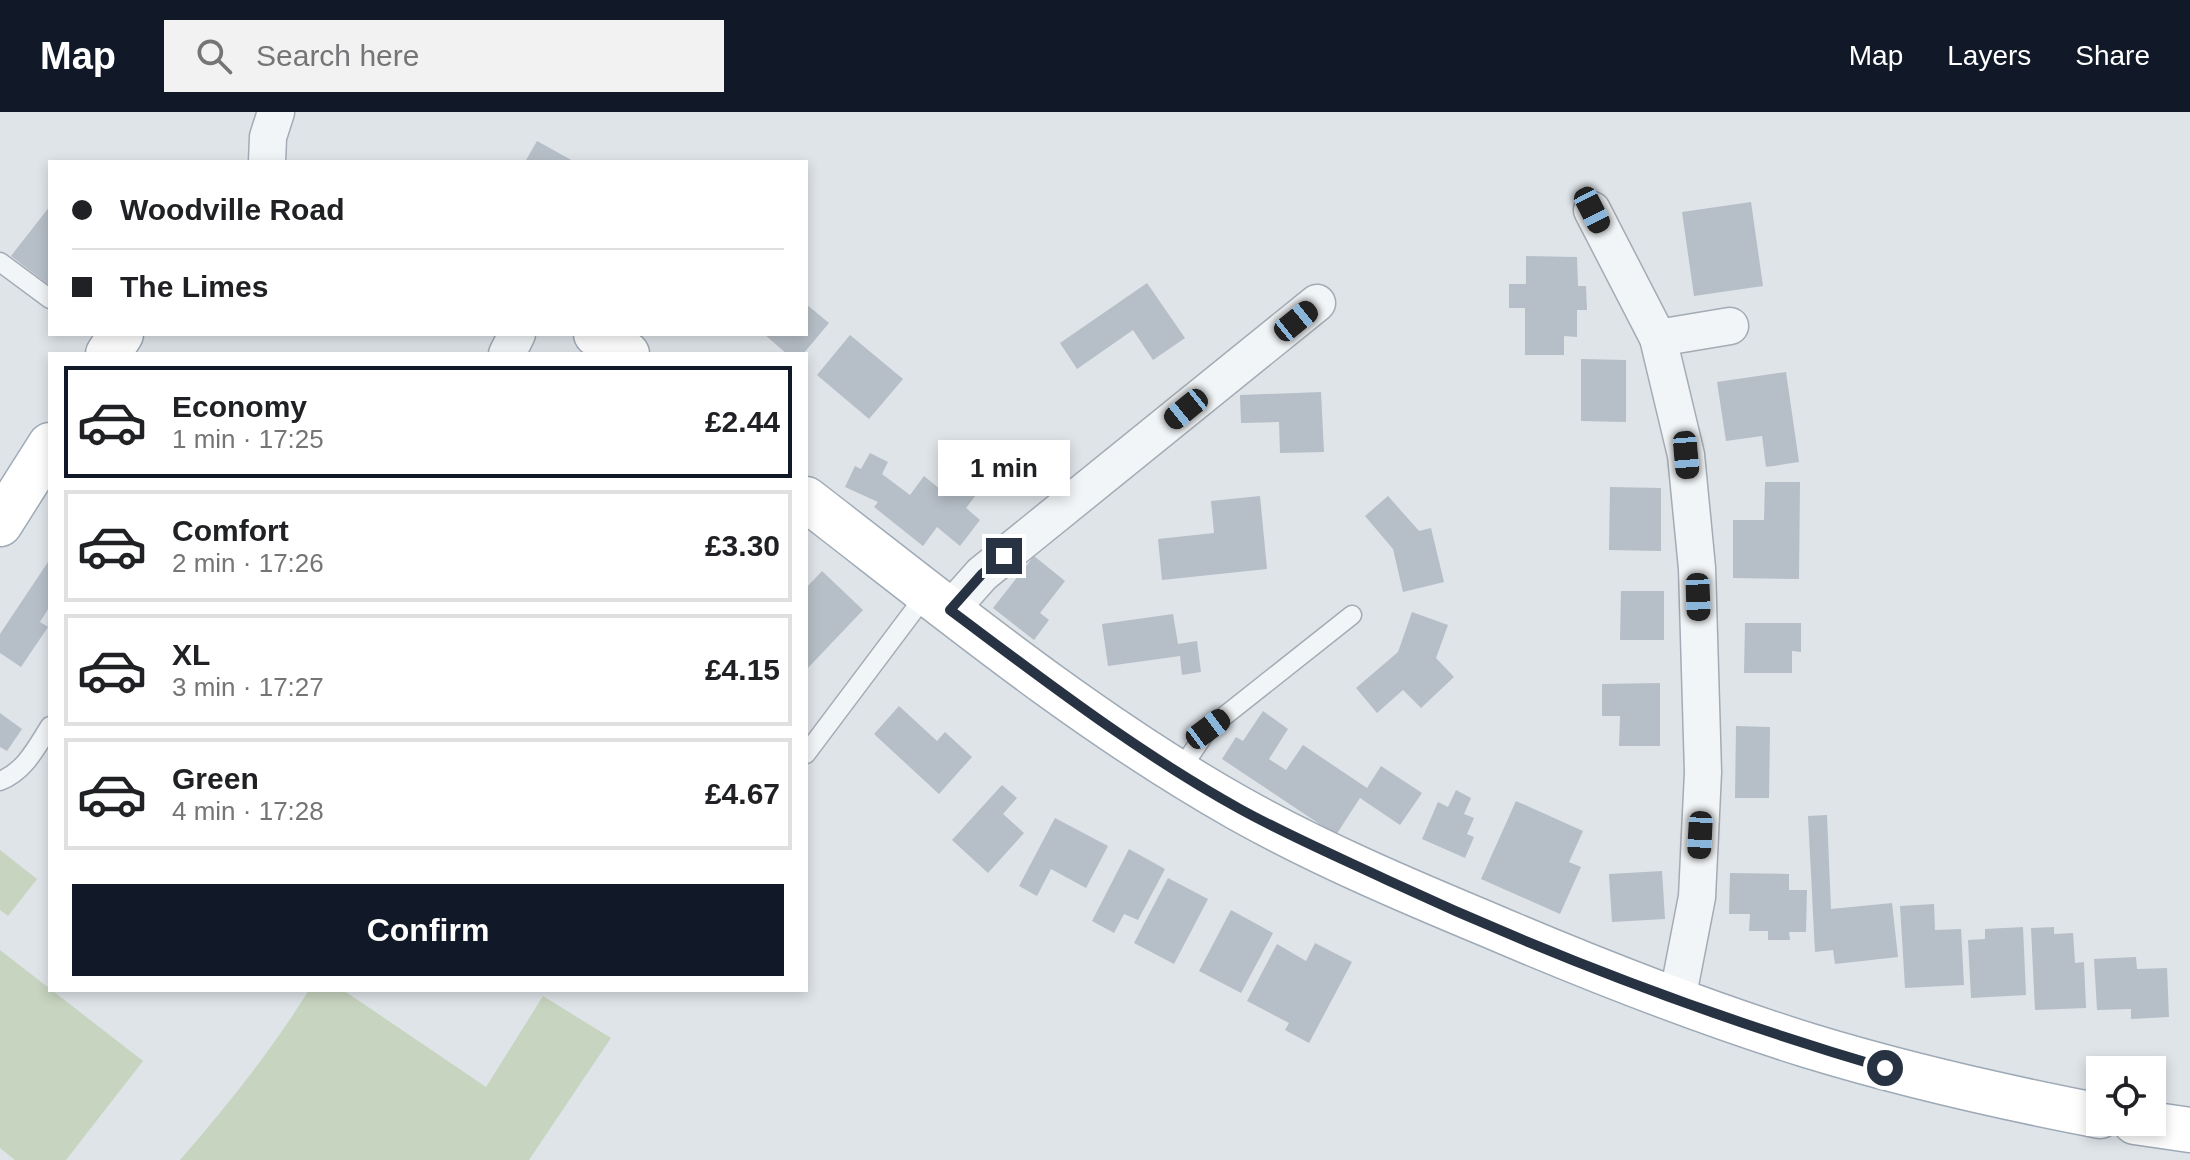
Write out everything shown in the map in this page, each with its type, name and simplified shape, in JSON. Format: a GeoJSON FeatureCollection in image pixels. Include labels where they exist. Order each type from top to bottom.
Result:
{"type":"FeatureCollection","features":[{"type":"Feature","properties":{"kind":"main road"},"geometry":{"type":"LineString","coordinates":[[599,336],[624,352]]}},
{"type":"Feature","properties":{"kind":"main road"},"geometry":{"type":"LineString","coordinates":[[6,501],[48,448]]}},
{"type":"Feature","properties":{"kind":"main road"},"geometry":{"type":"LineString","coordinates":[[808,501],[938,602],[1096,718],[1240,809],[1441,905],[1556,954],[1677,1000],[1885,1068],[2086,1113]]}},
{"type":"Feature","properties":{"kind":"main road"},"geometry":{"type":"LineString","coordinates":[[2166,1127],[2190,1130]]}},
{"type":"Feature","properties":{"kind":"street"},"geometry":{"type":"LineString","coordinates":[[267,160],[268,137],[276,112]]}},
{"type":"Feature","properties":{"kind":"street"},"geometry":{"type":"LineString","coordinates":[[1592,210],[1658,338],[1686,455],[1697,568],[1703,772],[1697,897],[1677,1000]]}},
{"type":"Feature","properties":{"kind":"street"},"geometry":{"type":"LineString","coordinates":[[938,602],[982,574],[1317,303]]}},
{"type":"Feature","properties":{"kind":"street"},"geometry":{"type":"LineString","coordinates":[[1658,338],[1730,326]]}},
{"type":"Feature","properties":{"kind":"lane"},"geometry":{"type":"LineString","coordinates":[[0,262],[48,298]]}},
{"type":"Feature","properties":{"kind":"lane"},"geometry":{"type":"LineString","coordinates":[[808,752],[938,602]]}},
{"type":"Feature","properties":{"kind":"lane"},"geometry":{"type":"LineString","coordinates":[[1179,772],[1208,729],[1352,615]]}},
{"type":"Feature","properties":{"kind":"lane"},"geometry":{"type":"LineString","coordinates":[[0,781],[16,773],[30,758],[48,729]]}},
{"type":"Feature","properties":{"kind":"green space"},"geometry":{"type":"Polygon","coordinates":[[[0,850],[37,879],[8,916],[0,910],[0,850]]]}},
{"type":"Feature","properties":{"kind":"green space"},"geometry":{"type":"Polygon","coordinates":[[[0,950],[48,987],[48,992],[54,992],[143,1061],[66,1160],[15,1160],[0,1148],[0,950]]]}},
{"type":"Feature","properties":{"kind":"green space"},"geometry":{"type":"Polygon","coordinates":[[[308,992],[346,992],[486,1087],[543,996],[611,1038],[529,1160],[180,1160],[279,1035],[308,992]]]}},
{"type":"Feature","properties":{"kind":"building"},"geometry":{"type":"Polygon","coordinates":[[[537,141],[571,160],[526,160],[537,141]]]}},
{"type":"Feature","properties":{"kind":"building"},"geometry":{"type":"Polygon","coordinates":[[[1751,202],[1763,286],[1694,296],[1682,212],[1751,202]]]}},
{"type":"Feature","properties":{"kind":"building"},"geometry":{"type":"Polygon","coordinates":[[[48,209],[48,284],[11,256],[48,209]]]}},
{"type":"Feature","properties":{"kind":"building"},"geometry":{"type":"Polygon","coordinates":[[[1526,256],[1577,257],[1578,286],[1586,286],[1587,310],[1577,310],[1577,337],[1564,336],[1564,355],[1525,355],[1525,308],[1509,308],[1509,284],[1526,284],[1526,256]]]}},
{"type":"Feature","properties":{"kind":"building"},"geometry":{"type":"Polygon","coordinates":[[[1147,283],[1185,338],[1153,360],[1133,330],[1077,369],[1060,343],[1147,283]]]}},
{"type":"Feature","properties":{"kind":"building"},"geometry":{"type":"Polygon","coordinates":[[[808,306],[829,323],[805,352],[785,352],[766,336],[808,336],[808,306]]]}},
{"type":"Feature","properties":{"kind":"building"},"geometry":{"type":"Polygon","coordinates":[[[850,335],[903,379],[869,419],[817,375],[850,335]]]}},
{"type":"Feature","properties":{"kind":"building"},"geometry":{"type":"Polygon","coordinates":[[[1581,359],[1626,360],[1626,422],[1581,421],[1581,359]]]}},
{"type":"Feature","properties":{"kind":"building"},"geometry":{"type":"Polygon","coordinates":[[[1786,372],[1799,462],[1766,467],[1762,436],[1726,441],[1717,382],[1786,372]]]}},
{"type":"Feature","properties":{"kind":"building"},"geometry":{"type":"Polygon","coordinates":[[[1321,392],[1324,452],[1280,453],[1279,422],[1241,423],[1240,395],[1321,392]]]}},
{"type":"Feature","properties":{"kind":"building"},"geometry":{"type":"Polygon","coordinates":[[[870,453],[888,462],[882,474],[910,495],[924,476],[946,494],[960,476],[979,491],[966,508],[980,520],[960,546],[937,527],[923,546],[874,507],[878,502],[845,487],[855,466],[861,469],[870,453]]]}},
{"type":"Feature","properties":{"kind":"building"},"geometry":{"type":"Polygon","coordinates":[[[1765,482],[1800,482],[1799,579],[1733,578],[1733,520],[1764,520],[1765,482]]]}},
{"type":"Feature","properties":{"kind":"building"},"geometry":{"type":"Polygon","coordinates":[[[1610,487],[1661,488],[1661,551],[1609,550],[1610,487]]]}},
{"type":"Feature","properties":{"kind":"building"},"geometry":{"type":"Polygon","coordinates":[[[1260,496],[1267,569],[1162,580],[1158,539],[1214,533],[1211,501],[1260,496]]]}},
{"type":"Feature","properties":{"kind":"building"},"geometry":{"type":"Polygon","coordinates":[[[1388,496],[1419,531],[1431,528],[1444,582],[1403,592],[1393,549],[1365,516],[1388,496]]]}},
{"type":"Feature","properties":{"kind":"building"},"geometry":{"type":"Polygon","coordinates":[[[1034,556],[1065,581],[1040,613],[1049,620],[1034,640],[993,608],[1034,556]]]}},
{"type":"Feature","properties":{"kind":"building"},"geometry":{"type":"Polygon","coordinates":[[[48,562],[48,609],[40,622],[48,627],[21,667],[0,653],[0,634],[48,562]]]}},
{"type":"Feature","properties":{"kind":"building"},"geometry":{"type":"Polygon","coordinates":[[[822,571],[863,610],[808,668],[808,586],[822,571]]]}},
{"type":"Feature","properties":{"kind":"building"},"geometry":{"type":"Polygon","coordinates":[[[1621,591],[1664,591],[1664,640],[1620,640],[1621,591]]]}},
{"type":"Feature","properties":{"kind":"building"},"geometry":{"type":"Polygon","coordinates":[[[1412,612],[1448,625],[1436,658],[1454,677],[1421,708],[1403,690],[1377,713],[1356,688],[1398,652],[1412,612]]]}},
{"type":"Feature","properties":{"kind":"building"},"geometry":{"type":"Polygon","coordinates":[[[1173,614],[1178,644],[1197,641],[1201,672],[1182,675],[1180,656],[1108,666],[1102,624],[1173,614]]]}},
{"type":"Feature","properties":{"kind":"building"},"geometry":{"type":"Polygon","coordinates":[[[1745,623],[1801,623],[1801,652],[1792,651],[1792,673],[1744,673],[1745,623]]]}},
{"type":"Feature","properties":{"kind":"building"},"geometry":{"type":"Polygon","coordinates":[[[1660,683],[1660,746],[1619,746],[1620,716],[1602,716],[1602,684],[1660,683]]]}},
{"type":"Feature","properties":{"kind":"building"},"geometry":{"type":"Polygon","coordinates":[[[899,706],[937,741],[945,732],[972,757],[939,794],[874,734],[899,706]]]}},
{"type":"Feature","properties":{"kind":"building"},"geometry":{"type":"Polygon","coordinates":[[[1263,711],[1288,729],[1269,759],[1286,770],[1303,745],[1367,788],[1381,766],[1422,793],[1400,825],[1360,798],[1336,835],[1222,759],[1236,737],[1243,741],[1263,711]]]}},
{"type":"Feature","properties":{"kind":"building"},"geometry":{"type":"Polygon","coordinates":[[[0,713],[22,729],[7,751],[0,747],[0,713]]]}},
{"type":"Feature","properties":{"kind":"building"},"geometry":{"type":"Polygon","coordinates":[[[1736,726],[1770,727],[1769,798],[1735,798],[1736,726]]]}},
{"type":"Feature","properties":{"kind":"building"},"geometry":{"type":"Polygon","coordinates":[[[1002,785],[1017,798],[1003,814],[1024,833],[988,873],[952,840],[1002,785]]]}},
{"type":"Feature","properties":{"kind":"building"},"geometry":{"type":"Polygon","coordinates":[[[1456,790],[1471,798],[1464,814],[1474,818],[1467,834],[1474,837],[1465,858],[1422,839],[1438,802],[1448,807],[1456,790]]]}},
{"type":"Feature","properties":{"kind":"building"},"geometry":{"type":"Polygon","coordinates":[[[1516,801],[1583,831],[1569,862],[1581,867],[1560,914],[1481,879],[1516,801]]]}},
{"type":"Feature","properties":{"kind":"building"},"geometry":{"type":"Polygon","coordinates":[[[1827,815],[1831,909],[1892,903],[1898,957],[1835,964],[1833,950],[1815,952],[1808,816],[1827,815]]]}},
{"type":"Feature","properties":{"kind":"building"},"geometry":{"type":"Polygon","coordinates":[[[1055,818],[1108,846],[1086,888],[1051,869],[1037,896],[1019,886],[1055,818]]]}},
{"type":"Feature","properties":{"kind":"building"},"geometry":{"type":"Polygon","coordinates":[[[1129,849],[1165,869],[1138,920],[1124,914],[1114,933],[1092,921],[1129,849]]]}},
{"type":"Feature","properties":{"kind":"building"},"geometry":{"type":"Polygon","coordinates":[[[1662,871],[1665,919],[1612,922],[1609,874],[1662,871]]]}},
{"type":"Feature","properties":{"kind":"building"},"geometry":{"type":"Polygon","coordinates":[[[1730,873],[1789,874],[1789,890],[1807,890],[1806,932],[1789,932],[1790,940],[1768,940],[1768,931],[1749,931],[1750,914],[1729,914],[1730,873]]]}},
{"type":"Feature","properties":{"kind":"building"},"geometry":{"type":"Polygon","coordinates":[[[1168,878],[1208,899],[1174,964],[1134,943],[1168,878]]]}},
{"type":"Feature","properties":{"kind":"building"},"geometry":{"type":"Polygon","coordinates":[[[1934,904],[1935,930],[1961,929],[1964,985],[1905,988],[1900,906],[1934,904]]]}},
{"type":"Feature","properties":{"kind":"building"},"geometry":{"type":"Polygon","coordinates":[[[1231,910],[1273,933],[1241,993],[1199,971],[1231,910]]]}},
{"type":"Feature","properties":{"kind":"building"},"geometry":{"type":"Polygon","coordinates":[[[2023,927],[2026,995],[1971,998],[1968,940],[1985,939],[1985,929],[2023,927]]]}},
{"type":"Feature","properties":{"kind":"building"},"geometry":{"type":"Polygon","coordinates":[[[2054,927],[2054,934],[2073,933],[2075,963],[2084,962],[2086,1008],[2035,1010],[2031,928],[2054,927]]]}},
{"type":"Feature","properties":{"kind":"building"},"geometry":{"type":"Polygon","coordinates":[[[1315,943],[1352,962],[1309,1043],[1285,1030],[1289,1023],[1247,1001],[1277,944],[1306,961],[1315,943]]]}},
{"type":"Feature","properties":{"kind":"building"},"geometry":{"type":"Polygon","coordinates":[[[2136,957],[2137,969],[2167,968],[2169,1017],[2131,1019],[2131,1009],[2097,1010],[2094,959],[2136,957]]]}},
{"type":"Feature","properties":{"kind":"route"},"geometry":{"type":"LineString","coordinates":[[1004,556],[982,574],[950,610],[1096,718],[1240,809],[1441,905],[1556,954],[1739,1022],[1885,1068]]}}]}
